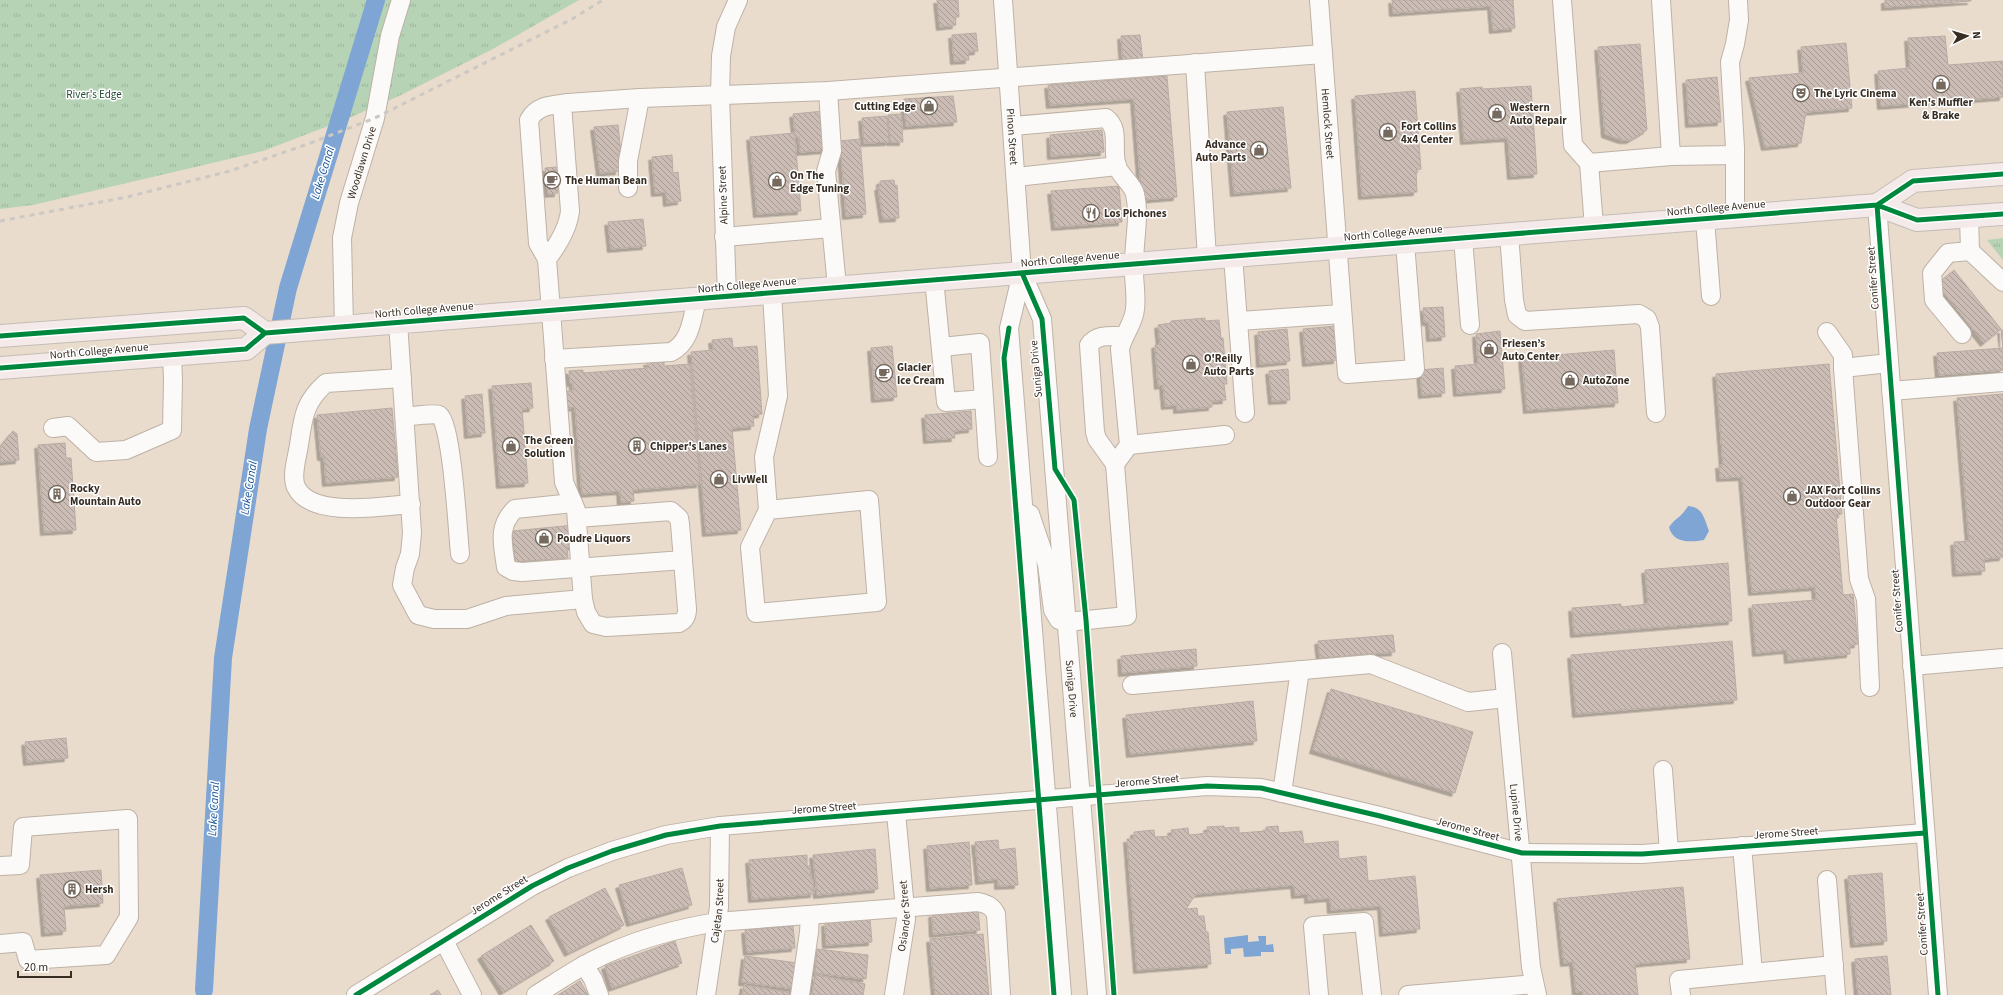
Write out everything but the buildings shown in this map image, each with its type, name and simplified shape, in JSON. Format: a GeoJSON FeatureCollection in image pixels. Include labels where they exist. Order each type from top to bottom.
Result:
{"type":"FeatureCollection","features":[{"type":"Feature","properties":{"kind":"highway","name":"North College Avenue"},"geometry":{"type":"LineString","coordinates":[[1877,205],[1913,181],[2003,174]]}},
{"type":"Feature","properties":{"kind":"highway","name":"North College Avenue"},"geometry":{"type":"LineString","coordinates":[[0,368],[246,348],[265,333],[298,330],[1877,205],[1917,220],[2003,214]]}},
{"type":"Feature","properties":{"kind":"highway","name":"North College Avenue"},"geometry":{"type":"LineString","coordinates":[[0,336],[244,318],[265,333]]}},
{"type":"Feature","properties":{"kind":"street","name":"Woodlawn Drive"},"geometry":{"type":"LineString","coordinates":[[344,327],[342,238],[349,203],[375,118],[390,36],[401,0]]}},
{"type":"Feature","properties":{"kind":"street","name":"Alpine Street"},"geometry":{"type":"LineString","coordinates":[[727,296],[720,95],[721,56],[726,27],[738,0]]}},
{"type":"Feature","properties":{"kind":"street","name":"Pinon Street"},"geometry":{"type":"LineString","coordinates":[[1003,0],[1022,273]]}},
{"type":"Feature","properties":{"kind":"street","name":"Hemlock Street"},"geometry":{"type":"LineString","coordinates":[[1319,0],[1347,374],[1415,369],[1405,243]]}},
{"type":"Feature","properties":{"kind":"street"},"geometry":{"type":"LineString","coordinates":[[1562,0],[1573,145],[1589,163],[1594,228]]}},
{"type":"Feature","properties":{"kind":"street"},"geometry":{"type":"LineString","coordinates":[[1661,0],[1672,156]]}},
{"type":"Feature","properties":{"kind":"street"},"geometry":{"type":"LineString","coordinates":[[1735,216],[1735,155],[1730,62],[1739,20],[1738,0]]}},
{"type":"Feature","properties":{"kind":"street"},"geometry":{"type":"LineString","coordinates":[[683,560],[580,566],[513,572],[506,566],[502,537],[506,518],[515,509],[575,510],[671,511],[679,518],[680,524],[683,560],[687,609],[687,616],[679,623],[606,627],[593,624],[586,612],[583,599],[580,566],[575,510],[564,482],[547,260],[538,243],[529,120],[538,109],[562,104],[640,98],[828,91],[1323,54]]}},
{"type":"Feature","properties":{"kind":"street"},"geometry":{"type":"LineString","coordinates":[[1195,63],[1207,258]]}},
{"type":"Feature","properties":{"kind":"street"},"geometry":{"type":"LineString","coordinates":[[828,91],[832,151],[826,171],[837,287]]}},
{"type":"Feature","properties":{"kind":"street"},"geometry":{"type":"LineString","coordinates":[[628,188],[628,161],[640,98]]}},
{"type":"Feature","properties":{"kind":"street"},"geometry":{"type":"LineString","coordinates":[[547,260],[557,245],[569,219],[570,212],[562,104]]}},
{"type":"Feature","properties":{"kind":"street"},"geometry":{"type":"LineString","coordinates":[[1012,126],[1106,118],[1112,122],[1114,129],[1117,166],[1134,193],[1136,218],[1134,264],[1135,310],[1132,320],[1123,336],[1120,348],[1129,445],[1115,464]]}},
{"type":"Feature","properties":{"kind":"street"},"geometry":{"type":"LineString","coordinates":[[1589,163],[1672,156],[1735,155]]}},
{"type":"Feature","properties":{"kind":"street"},"geometry":{"type":"LineString","coordinates":[[1016,177],[1117,166]]}},
{"type":"Feature","properties":{"kind":"street","name":"Conifer Street"},"geometry":{"type":"LineString","coordinates":[[1877,205],[1938,995]]}},
{"type":"Feature","properties":{"kind":"street"},"geometry":{"type":"LineString","coordinates":[[1969,216],[1970,251],[2003,282]]}},
{"type":"Feature","properties":{"kind":"street"},"geometry":{"type":"LineString","coordinates":[[1705,219],[1711,296]]}},
{"type":"Feature","properties":{"kind":"street"},"geometry":{"type":"LineString","coordinates":[[724,238],[831,228]]}},
{"type":"Feature","properties":{"kind":"street"},"geometry":{"type":"LineString","coordinates":[[1509,234],[1514,300],[1518,315],[1525,321],[1639,314],[1647,319],[1650,327],[1656,413]]}},
{"type":"Feature","properties":{"kind":"street"},"geometry":{"type":"LineString","coordinates":[[1463,238],[1470,325]]}},
{"type":"Feature","properties":{"kind":"street"},"geometry":{"type":"LineString","coordinates":[[1962,334],[1934,300],[1932,273],[1948,253],[1970,251]]}},
{"type":"Feature","properties":{"kind":"street"},"geometry":{"type":"LineString","coordinates":[[1233,256],[1245,413]]}},
{"type":"Feature","properties":{"kind":"street"},"geometry":{"type":"LineString","coordinates":[[1022,273],[1009,328],[1062,995]]}},
{"type":"Feature","properties":{"kind":"street","name":"Suniga Drive"},"geometry":{"type":"LineString","coordinates":[[1022,273],[1042,319],[1097,995]]}},
{"type":"Feature","properties":{"kind":"street"},"geometry":{"type":"LineString","coordinates":[[934,279],[942,347],[946,402],[984,399]]}},
{"type":"Feature","properties":{"kind":"street"},"geometry":{"type":"LineString","coordinates":[[768,510],[869,500],[877,602],[756,614],[750,547],[768,510],[764,457],[778,396],[772,293]]}},
{"type":"Feature","properties":{"kind":"street"},"geometry":{"type":"LineString","coordinates":[[554,359],[671,352],[679,348],[684,341],[689,330],[697,299]]}},
{"type":"Feature","properties":{"kind":"street"},"geometry":{"type":"LineString","coordinates":[[1239,321],[1342,314]]}},
{"type":"Feature","properties":{"kind":"street"},"geometry":{"type":"LineString","coordinates":[[398,322],[411,504],[411,540],[402,585],[418,614],[434,619],[467,619],[506,606],[583,599]]}},
{"type":"Feature","properties":{"kind":"street"},"geometry":{"type":"LineString","coordinates":[[1827,332],[1843,354],[1859,579],[1866,599],[1870,687]]}},
{"type":"Feature","properties":{"kind":"street"},"geometry":{"type":"LineString","coordinates":[[1022,488],[1047,564],[1053,610],[1059,620],[1067,622],[1127,616],[1115,464],[1097,439],[1095,432],[1089,344],[1094,338],[1123,336]]}},
{"type":"Feature","properties":{"kind":"street"},"geometry":{"type":"LineString","coordinates":[[942,347],[980,343],[988,457]]}},
{"type":"Feature","properties":{"kind":"street"},"geometry":{"type":"LineString","coordinates":[[53,428],[68,426],[96,452],[126,450],[172,430],[172,355]]}},
{"type":"Feature","properties":{"kind":"street"},"geometry":{"type":"LineString","coordinates":[[1843,368],[1889,364]]}},
{"type":"Feature","properties":{"kind":"street"},"geometry":{"type":"LineString","coordinates":[[402,378],[326,383],[318,390],[311,398],[302,419],[294,479],[300,493],[313,502],[343,509],[411,504]]}},
{"type":"Feature","properties":{"kind":"street"},"geometry":{"type":"LineString","coordinates":[[1891,391],[2003,382]]}},
{"type":"Feature","properties":{"kind":"street"},"geometry":{"type":"LineString","coordinates":[[405,417],[436,415],[442,418],[447,434],[452,462],[460,554]]}},
{"type":"Feature","properties":{"kind":"street"},"geometry":{"type":"LineString","coordinates":[[1129,445],[1225,435]]}},
{"type":"Feature","properties":{"kind":"street","name":"Lupine Drive"},"geometry":{"type":"LineString","coordinates":[[1502,653],[1535,989]]}},
{"type":"Feature","properties":{"kind":"street"},"geometry":{"type":"LineString","coordinates":[[1912,666],[2003,658]]}},
{"type":"Feature","properties":{"kind":"street"},"geometry":{"type":"LineString","coordinates":[[1132,685],[1371,664],[1468,702],[1506,698]]}},
{"type":"Feature","properties":{"kind":"street"},"geometry":{"type":"LineString","coordinates":[[1282,793],[1300,670]]}},
{"type":"Feature","properties":{"kind":"street"},"geometry":{"type":"LineString","coordinates":[[1662,770],[1668,852]]}},
{"type":"Feature","properties":{"kind":"street","name":"Jerome Street"},"geometry":{"type":"LineString","coordinates":[[356,995],[532,886],[568,868],[612,851],[666,835],[720,826],[896,813],[1207,786],[1261,788],[1380,816],[1522,853],[1642,854],[1925,833]]}},
{"type":"Feature","properties":{"kind":"street","name":"Osiander Street"},"geometry":{"type":"LineString","coordinates":[[894,995],[906,919],[896,813]]}},
{"type":"Feature","properties":{"kind":"street"},"geometry":{"type":"LineString","coordinates":[[0,866],[20,865],[23,827],[128,819],[129,917],[106,955],[28,960],[23,942],[0,944]]}},
{"type":"Feature","properties":{"kind":"street","name":"Cajetan Street"},"geometry":{"type":"LineString","coordinates":[[706,995],[720,907],[720,826]]}},
{"type":"Feature","properties":{"kind":"street"},"geometry":{"type":"LineString","coordinates":[[1742,846],[1753,973]]}},
{"type":"Feature","properties":{"kind":"street"},"geometry":{"type":"LineString","coordinates":[[1827,880],[1836,995]]}},
{"type":"Feature","properties":{"kind":"street"},"geometry":{"type":"LineString","coordinates":[[536,995],[584,965],[610,952],[641,940],[690,926],[717,922],[978,902],[987,904],[993,908],[996,914],[1002,995]]}},
{"type":"Feature","properties":{"kind":"street"},"geometry":{"type":"LineString","coordinates":[[800,995],[810,915]]}},
{"type":"Feature","properties":{"kind":"street"},"geometry":{"type":"LineString","coordinates":[[1319,995],[1313,926],[1364,922],[1372,995]]}},
{"type":"Feature","properties":{"kind":"street"},"geometry":{"type":"LineString","coordinates":[[444,941],[472,995]]}},
{"type":"Feature","properties":{"kind":"street"},"geometry":{"type":"LineString","coordinates":[[584,965],[593,979],[599,995]]}},
{"type":"Feature","properties":{"kind":"street"},"geometry":{"type":"LineString","coordinates":[[1681,995],[1679,980],[1834,965]]}},
{"type":"Feature","properties":{"kind":"street"},"geometry":{"type":"LineString","coordinates":[[1408,995],[1535,989]]}},
{"type":"Feature","properties":{"kind":"green space","name":"River's Edge"},"geometry":{"type":"Polygon","coordinates":[[[0,0],[579,0],[493,49],[399,96],[349,118],[263,151],[33,205],[0,209],[0,0]]]}},
{"type":"Feature","properties":{"kind":"green space"},"geometry":{"type":"Polygon","coordinates":[[[2003,238],[2003,260],[1987,240],[2003,238]]]}},
{"type":"Feature","properties":{"kind":"water"},"geometry":{"type":"Polygon","coordinates":[[[1688,506],[1697,508],[1704,518],[1709,531],[1704,540],[1683,541],[1671,533],[1669,527],[1688,506]]]}},
{"type":"Feature","properties":{"kind":"water"},"geometry":{"type":"Polygon","coordinates":[[[1248,935],[1248,942],[1259,941],[1258,936],[1266,936],[1266,945],[1273,944],[1274,952],[1261,952],[1261,956],[1244,957],[1243,948],[1231,949],[1231,954],[1225,954],[1224,938],[1248,935]]]}},
{"type":"Feature","properties":{"kind":"waterway","name":"Lake Canal"},"geometry":{"type":"LineString","coordinates":[[204,990],[223,658],[258,429],[288,288],[376,0]]}},
{"type":"Feature","properties":{"kind":"railway"},"geometry":{"type":"LineString","coordinates":[[0,221],[127,197],[230,171],[308,144],[375,118],[572,19],[603,0]]}},
{"type":"Feature","properties":{"kind":"cycle path"},"geometry":{"type":"LineString","coordinates":[[1877,205],[1913,181],[2003,174]]}},
{"type":"Feature","properties":{"kind":"cycle path"},"geometry":{"type":"LineString","coordinates":[[1877,205],[1938,995]]}},
{"type":"Feature","properties":{"kind":"cycle path"},"geometry":{"type":"LineString","coordinates":[[0,368],[246,349],[265,333],[1877,205],[1917,220],[2003,214]]}},
{"type":"Feature","properties":{"kind":"cycle path"},"geometry":{"type":"LineString","coordinates":[[1022,273],[1042,319],[1055,469],[1074,500],[1086,620],[1114,995]]}},
{"type":"Feature","properties":{"kind":"cycle path"},"geometry":{"type":"LineString","coordinates":[[0,336],[244,318],[265,333]]}},
{"type":"Feature","properties":{"kind":"cycle path"},"geometry":{"type":"LineString","coordinates":[[1009,328],[1004,358],[1054,995]]}},
{"type":"Feature","properties":{"kind":"cycle path"},"geometry":{"type":"LineString","coordinates":[[356,995],[532,886],[568,868],[612,851],[666,835],[720,826],[1207,786],[1261,788],[1380,816],[1522,853],[1642,854],[1925,833]]}},
{"type":"Feature","properties":{"kind":"place","name":"Ken's Muffler & Brake"},"geometry":{"type":"Point","coordinates":[1941,84]}},
{"type":"Feature","properties":{"kind":"place","name":"The Lyric Cinema"},"geometry":{"type":"Point","coordinates":[1801,93]}},
{"type":"Feature","properties":{"kind":"place","name":"Cutting Edge"},"geometry":{"type":"Point","coordinates":[929,106]}},
{"type":"Feature","properties":{"kind":"place","name":"Western Auto Repair"},"geometry":{"type":"Point","coordinates":[1497,113]}},
{"type":"Feature","properties":{"kind":"place","name":"Fort Collins 4x4 Center"},"geometry":{"type":"Point","coordinates":[1388,132]}},
{"type":"Feature","properties":{"kind":"place","name":"Advance Auto Parts"},"geometry":{"type":"Point","coordinates":[1259,150]}},
{"type":"Feature","properties":{"kind":"place","name":"The Human Bean"},"geometry":{"type":"Point","coordinates":[552,180]}},
{"type":"Feature","properties":{"kind":"place","name":"On The Edge Tuning"},"geometry":{"type":"Point","coordinates":[777,181]}},
{"type":"Feature","properties":{"kind":"place","name":"Los Pichones"},"geometry":{"type":"Point","coordinates":[1091,213]}},
{"type":"Feature","properties":{"kind":"place","name":"Friesen’s Auto Center"},"geometry":{"type":"Point","coordinates":[1489,349]}},
{"type":"Feature","properties":{"kind":"place","name":"O'Reilly Auto Parts"},"geometry":{"type":"Point","coordinates":[1191,364]}},
{"type":"Feature","properties":{"kind":"place","name":"Glacier Ice Cream"},"geometry":{"type":"Point","coordinates":[884,373]}},
{"type":"Feature","properties":{"kind":"place","name":"AutoZone"},"geometry":{"type":"Point","coordinates":[1570,380]}},
{"type":"Feature","properties":{"kind":"place","name":"The Green Solution"},"geometry":{"type":"Point","coordinates":[511,446]}},
{"type":"Feature","properties":{"kind":"place","name":"Chipper's Lanes"},"geometry":{"type":"Point","coordinates":[637,446]}},
{"type":"Feature","properties":{"kind":"place","name":"LivWell"},"geometry":{"type":"Point","coordinates":[719,479]}},
{"type":"Feature","properties":{"kind":"place","name":"Rocky Mountain Auto"},"geometry":{"type":"Point","coordinates":[57,494]}},
{"type":"Feature","properties":{"kind":"place","name":"JAX Fort Collins Outdoor Gear"},"geometry":{"type":"Point","coordinates":[1792,496]}},
{"type":"Feature","properties":{"kind":"place","name":"Poudre Liquors"},"geometry":{"type":"Point","coordinates":[544,538]}},
{"type":"Feature","properties":{"kind":"place","name":"Hersh"},"geometry":{"type":"Point","coordinates":[72,889]}}]}
